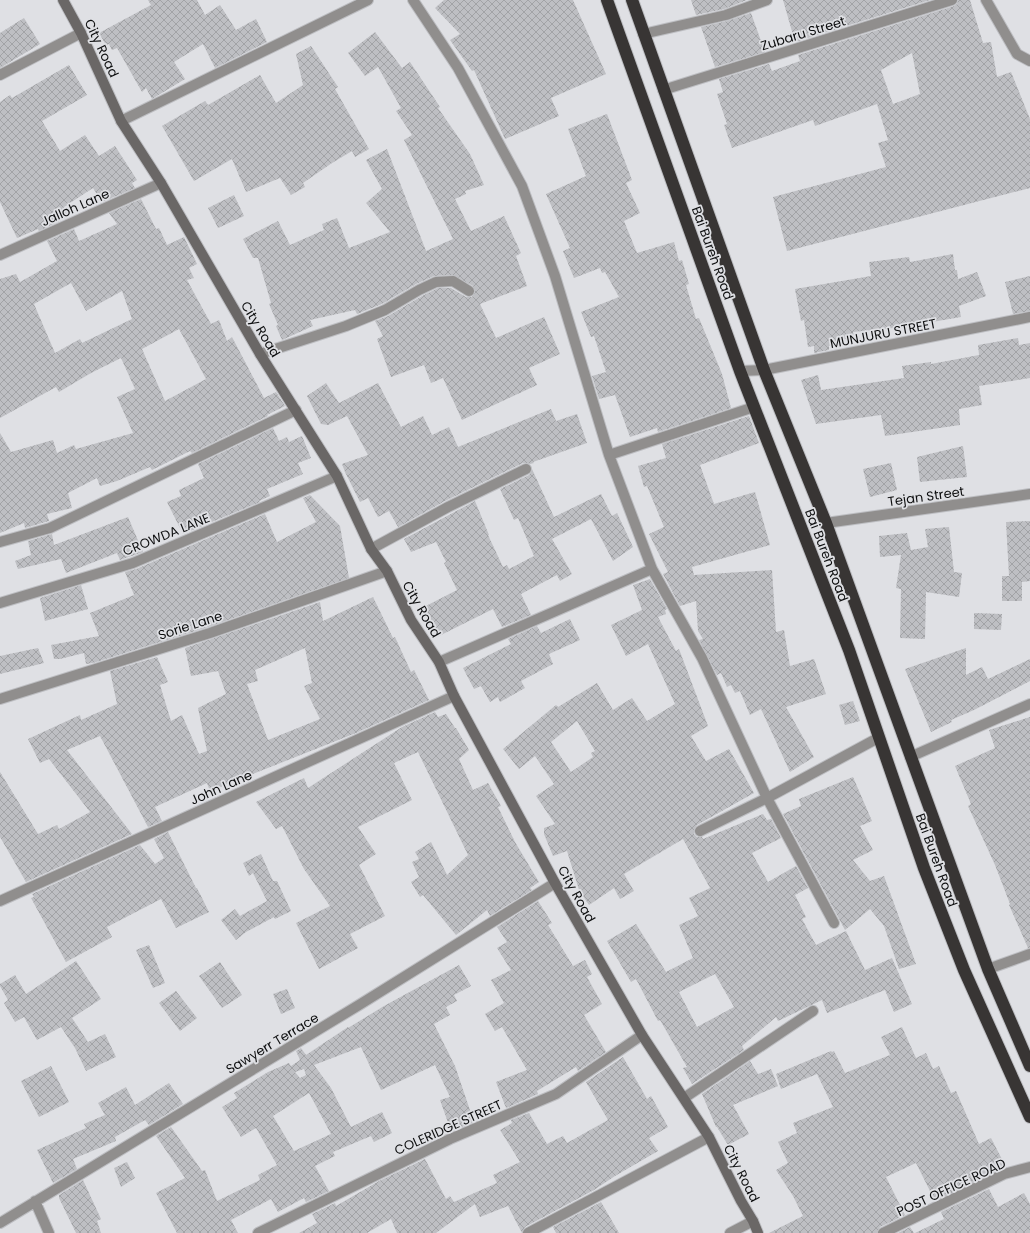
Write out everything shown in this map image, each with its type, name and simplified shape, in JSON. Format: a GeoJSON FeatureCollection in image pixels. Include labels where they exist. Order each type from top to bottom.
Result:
{"type":"FeatureCollection","features":[{"type":"Feature","properties":{"kind":"highway","name":"Bai Bureh Road"},"geometry":{"type":"LineString","coordinates":[[607,0],[740,371],[849,650],[878,738],[924,868],[964,970],[1030,1117]]}},
{"type":"Feature","properties":{"kind":"highway","name":"Bai Bureh Road"},"geometry":{"type":"LineString","coordinates":[[632,0],[764,370],[826,523],[988,969],[1030,1066]]}},
{"type":"Feature","properties":{"kind":"main road","name":"City Road"},"geometry":{"type":"LineString","coordinates":[[63,0],[81,33],[122,122],[161,183],[260,354],[337,476],[371,549],[387,571],[410,620],[439,662],[454,696],[555,883],[642,1035],[709,1137],[741,1201],[753,1220],[758,1233]]}},
{"type":"Feature","properties":{"kind":"street"},"geometry":{"type":"LineString","coordinates":[[122,122],[368,0]]}},
{"type":"Feature","properties":{"kind":"street"},"geometry":{"type":"LineString","coordinates":[[413,0],[458,68],[522,186],[555,276],[610,455],[652,569],[702,658],[767,798],[834,923]]}},
{"type":"Feature","properties":{"kind":"street"},"geometry":{"type":"LineString","coordinates":[[643,34],[726,15],[767,0]]}},
{"type":"Feature","properties":{"kind":"street","name":"Zubaru Street"},"geometry":{"type":"LineString","coordinates":[[663,90],[952,0]]}},
{"type":"Feature","properties":{"kind":"street"},"geometry":{"type":"LineString","coordinates":[[986,0],[1017,54],[1030,62]]}},
{"type":"Feature","properties":{"kind":"street"},"geometry":{"type":"LineString","coordinates":[[0,75],[81,33]]}},
{"type":"Feature","properties":{"kind":"street","name":"Jalloh Lane"},"geometry":{"type":"LineString","coordinates":[[0,255],[161,183]]}},
{"type":"Feature","properties":{"kind":"street"},"geometry":{"type":"LineString","coordinates":[[260,354],[346,326],[385,310],[436,282],[453,281],[469,291]]}},
{"type":"Feature","properties":{"kind":"street","name":"MUNJURU STREET"},"geometry":{"type":"LineString","coordinates":[[740,371],[764,370],[1030,316]]}},
{"type":"Feature","properties":{"kind":"street"},"geometry":{"type":"LineString","coordinates":[[610,455],[754,406]]}},
{"type":"Feature","properties":{"kind":"street"},"geometry":{"type":"LineString","coordinates":[[0,542],[50,528],[296,410]]}},
{"type":"Feature","properties":{"kind":"street"},"geometry":{"type":"LineString","coordinates":[[371,549],[507,477],[526,469]]}},
{"type":"Feature","properties":{"kind":"street","name":"CROWDA LANE"},"geometry":{"type":"LineString","coordinates":[[0,603],[133,563],[337,476]]}},
{"type":"Feature","properties":{"kind":"street","name":"Tejan Street"},"geometry":{"type":"LineString","coordinates":[[826,523],[1030,494]]}},
{"type":"Feature","properties":{"kind":"street"},"geometry":{"type":"LineString","coordinates":[[439,662],[652,569]]}},
{"type":"Feature","properties":{"kind":"street","name":"Sorie Lane"},"geometry":{"type":"LineString","coordinates":[[0,699],[210,633],[387,571]]}},
{"type":"Feature","properties":{"kind":"street","name":"John Lane"},"geometry":{"type":"LineString","coordinates":[[0,901],[454,696]]}},
{"type":"Feature","properties":{"kind":"street"},"geometry":{"type":"LineString","coordinates":[[910,757],[1030,704]]}},
{"type":"Feature","properties":{"kind":"street"},"geometry":{"type":"LineString","coordinates":[[700,831],[767,798],[878,738]]}},
{"type":"Feature","properties":{"kind":"street","name":"Sawyerr Terrace"},"geometry":{"type":"LineString","coordinates":[[0,1223],[359,1005],[555,883]]}},
{"type":"Feature","properties":{"kind":"street"},"geometry":{"type":"LineString","coordinates":[[988,969],[1030,954]]}},
{"type":"Feature","properties":{"kind":"street"},"geometry":{"type":"LineString","coordinates":[[684,1098],[813,1011]]}},
{"type":"Feature","properties":{"kind":"street","name":"COLERIDGE STREET"},"geometry":{"type":"LineString","coordinates":[[258,1233],[450,1139],[556,1094],[642,1035]]}},
{"type":"Feature","properties":{"kind":"street"},"geometry":{"type":"LineString","coordinates":[[528,1233],[709,1137]]}},
{"type":"Feature","properties":{"kind":"street","name":"POST OFFICE ROAD"},"geometry":{"type":"LineString","coordinates":[[883,1233],[1004,1174],[1030,1167]]}},
{"type":"Feature","properties":{"kind":"street"},"geometry":{"type":"LineString","coordinates":[[35,1201],[49,1233]]}},
{"type":"Feature","properties":{"kind":"street"},"geometry":{"type":"LineString","coordinates":[[730,1233],[753,1220]]}},
{"type":"Feature","properties":{"kind":"building"},"geometry":{"type":"Polygon","coordinates":[[[148,0],[197,0],[205,15],[220,5],[236,30],[256,19],[267,42],[215,68],[203,44],[174,62],[185,79],[152,99],[146,88],[142,92],[117,48],[112,50],[109,44],[106,45],[99,33],[151,5],[148,0]]]}},
{"type":"Feature","properties":{"kind":"building"},"geometry":{"type":"Polygon","coordinates":[[[444,0],[573,0],[606,74],[551,98],[559,116],[505,139],[474,70],[472,71],[450,40],[460,34],[435,8],[444,0]]]}},
{"type":"Feature","properties":{"kind":"building"},"geometry":{"type":"Polygon","coordinates":[[[691,0],[747,0],[724,9],[696,15],[691,0]]]}},
{"type":"Feature","properties":{"kind":"building"},"geometry":{"type":"Polygon","coordinates":[[[783,0],[930,0],[795,42],[783,0]]]}},
{"type":"Feature","properties":{"kind":"building"},"geometry":{"type":"Polygon","coordinates":[[[958,0],[970,0],[983,43],[991,42],[997,77],[1011,72],[1030,119],[1030,188],[787,251],[773,197],[886,167],[878,143],[888,140],[877,104],[815,126],[813,120],[732,148],[724,125],[727,124],[717,94],[723,92],[719,79],[769,64],[772,71],[800,61],[798,55],[957,4],[958,0]],[[912,53],[881,70],[893,104],[920,94],[912,53]]]}},
{"type":"Feature","properties":{"kind":"building"},"geometry":{"type":"Polygon","coordinates":[[[751,13],[765,52],[715,67],[701,27],[727,21],[751,13]]]}},
{"type":"Feature","properties":{"kind":"building"},"geometry":{"type":"Polygon","coordinates":[[[24,18],[40,44],[0,68],[0,33],[24,18]]]}},
{"type":"Feature","properties":{"kind":"building"},"geometry":{"type":"Polygon","coordinates":[[[375,32],[402,68],[410,62],[440,107],[438,108],[470,154],[484,185],[465,191],[466,194],[455,199],[471,231],[504,216],[521,253],[516,256],[527,286],[480,304],[496,338],[544,317],[560,354],[529,368],[537,385],[462,420],[443,378],[431,383],[424,365],[391,377],[377,339],[383,336],[375,321],[388,316],[438,288],[451,288],[466,297],[472,297],[475,292],[473,286],[453,275],[434,276],[416,284],[382,304],[357,314],[355,310],[310,320],[313,326],[282,340],[276,326],[278,325],[269,304],[271,303],[258,258],[253,258],[243,239],[278,221],[290,245],[324,230],[322,224],[337,218],[349,248],[390,232],[366,203],[382,189],[366,160],[387,149],[426,251],[453,239],[404,140],[412,135],[396,111],[401,108],[378,67],[365,76],[348,53],[375,32]]]}},
{"type":"Feature","properties":{"kind":"building"},"geometry":{"type":"Polygon","coordinates":[[[311,46],[338,87],[335,89],[369,149],[355,157],[352,151],[303,183],[305,187],[291,195],[280,178],[246,192],[232,159],[194,181],[162,126],[205,101],[208,105],[260,75],[276,103],[303,85],[296,54],[311,46]]]}},
{"type":"Feature","properties":{"kind":"building"},"geometry":{"type":"Polygon","coordinates":[[[69,65],[87,95],[42,121],[60,151],[85,135],[99,156],[115,146],[137,180],[132,183],[135,188],[102,202],[93,188],[64,207],[68,217],[39,231],[38,229],[17,238],[0,202],[0,102],[10,95],[12,98],[69,65]]]}},
{"type":"Feature","properties":{"kind":"building"},"geometry":{"type":"Polygon","coordinates":[[[607,114],[632,180],[626,183],[640,213],[624,221],[637,253],[674,242],[679,261],[682,260],[689,284],[686,285],[696,319],[699,318],[722,374],[731,408],[658,432],[657,428],[630,437],[615,395],[599,399],[592,376],[606,372],[594,336],[591,337],[581,312],[619,297],[605,272],[602,273],[600,268],[574,278],[563,251],[570,248],[546,194],[586,176],[568,129],[607,114]]]}},
{"type":"Feature","properties":{"kind":"building"},"geometry":{"type":"Polygon","coordinates":[[[234,195],[244,216],[218,228],[208,208],[234,195]]]}},
{"type":"Feature","properties":{"kind":"building"},"geometry":{"type":"Polygon","coordinates":[[[141,199],[156,229],[159,228],[167,245],[184,237],[197,264],[189,268],[194,278],[187,280],[211,324],[219,320],[227,341],[232,337],[264,398],[276,392],[285,406],[267,415],[268,416],[192,453],[190,451],[152,470],[150,467],[117,481],[100,486],[97,478],[68,493],[72,508],[47,514],[49,521],[25,528],[24,523],[0,533],[0,433],[11,452],[53,440],[57,453],[74,445],[76,449],[133,433],[117,397],[135,389],[121,358],[91,373],[59,392],[56,387],[0,418],[0,279],[16,274],[20,282],[57,261],[47,241],[74,229],[79,241],[117,224],[109,213],[141,199]],[[71,283],[34,304],[55,353],[80,339],[82,343],[132,319],[122,291],[86,311],[71,283]],[[179,329],[142,349],[165,401],[206,379],[179,329]]]}},
{"type":"Feature","properties":{"kind":"building"},"geometry":{"type":"Polygon","coordinates":[[[953,254],[958,279],[977,272],[986,296],[959,306],[961,317],[903,327],[853,332],[854,338],[840,340],[840,344],[829,346],[829,350],[814,353],[814,346],[808,347],[804,320],[801,321],[795,289],[871,276],[869,262],[909,257],[910,262],[953,254]]]}},
{"type":"Feature","properties":{"kind":"building"},"geometry":{"type":"Polygon","coordinates":[[[1030,276],[1030,311],[1013,314],[1005,282],[1030,276]]]}},
{"type":"Feature","properties":{"kind":"building"},"geometry":{"type":"Polygon","coordinates":[[[1018,338],[1019,345],[1030,343],[1030,378],[979,386],[982,405],[959,409],[960,425],[885,436],[881,415],[816,424],[801,380],[818,375],[821,390],[904,378],[902,366],[931,362],[931,364],[979,355],[978,345],[1018,338]]]}},
{"type":"Feature","properties":{"kind":"building"},"geometry":{"type":"Polygon","coordinates":[[[326,383],[339,403],[378,383],[401,427],[423,416],[432,435],[449,427],[458,447],[551,409],[556,421],[577,414],[587,443],[533,462],[534,463],[523,463],[445,501],[398,527],[389,511],[378,517],[368,498],[360,502],[345,472],[342,464],[368,455],[347,416],[328,425],[321,424],[307,396],[326,383]]]}},
{"type":"Feature","properties":{"kind":"building"},"geometry":{"type":"Polygon","coordinates":[[[749,416],[759,443],[700,465],[714,504],[755,492],[770,545],[692,567],[694,575],[772,570],[776,632],[784,630],[790,666],[814,659],[826,694],[786,707],[814,757],[790,772],[761,709],[750,715],[740,691],[735,693],[731,685],[727,687],[721,673],[717,675],[699,640],[703,639],[698,631],[696,601],[680,606],[663,574],[668,572],[649,534],[664,527],[647,486],[644,487],[638,466],[666,458],[662,444],[749,416]]]}},
{"type":"Feature","properties":{"kind":"building"},"geometry":{"type":"Polygon","coordinates":[[[273,428],[279,441],[287,437],[289,442],[302,436],[311,458],[298,463],[303,474],[267,489],[270,496],[259,501],[260,502],[183,534],[167,502],[181,496],[179,490],[204,478],[198,464],[273,428]]]}},
{"type":"Feature","properties":{"kind":"building"},"geometry":{"type":"Polygon","coordinates":[[[963,446],[967,477],[920,482],[917,457],[963,446]]]}},
{"type":"Feature","properties":{"kind":"building"},"geometry":{"type":"Polygon","coordinates":[[[891,463],[897,490],[870,497],[863,469],[891,463]]]}},
{"type":"Feature","properties":{"kind":"building"},"geometry":{"type":"Polygon","coordinates":[[[532,469],[554,517],[601,494],[612,516],[617,513],[633,547],[613,561],[591,519],[552,539],[572,574],[560,581],[557,575],[521,594],[531,615],[502,627],[493,609],[437,637],[422,608],[457,590],[436,542],[411,552],[404,539],[475,501],[488,535],[503,567],[507,565],[509,569],[534,556],[518,518],[514,520],[500,489],[529,475],[532,469]]]}},
{"type":"Feature","properties":{"kind":"building"},"geometry":{"type":"Polygon","coordinates":[[[310,495],[340,526],[349,578],[208,627],[93,663],[86,664],[84,653],[54,659],[51,645],[99,636],[90,613],[134,595],[125,572],[136,569],[265,514],[277,542],[316,522],[303,498],[310,495]]]}},
{"type":"Feature","properties":{"kind":"building"},"geometry":{"type":"Polygon","coordinates":[[[128,517],[143,552],[120,560],[117,553],[66,573],[61,559],[18,569],[15,561],[31,555],[28,541],[52,534],[54,545],[128,517]]]}},
{"type":"Feature","properties":{"kind":"building"},"geometry":{"type":"Polygon","coordinates":[[[1030,521],[1030,581],[1022,582],[1022,601],[1002,601],[1002,576],[1009,576],[1006,522],[1030,521]]]}},
{"type":"Feature","properties":{"kind":"building"},"geometry":{"type":"Polygon","coordinates":[[[949,527],[954,572],[962,573],[959,597],[926,592],[925,639],[900,638],[901,589],[896,588],[901,555],[880,557],[879,536],[907,533],[911,550],[928,547],[925,529],[949,527]]]}},
{"type":"Feature","properties":{"kind":"building"},"geometry":{"type":"Polygon","coordinates":[[[650,579],[667,609],[665,610],[666,614],[658,617],[676,651],[679,649],[708,726],[691,736],[706,761],[729,749],[754,793],[697,825],[694,830],[694,834],[697,837],[702,837],[703,839],[763,814],[767,820],[771,819],[781,838],[752,853],[768,882],[796,866],[808,888],[795,895],[806,917],[802,919],[816,945],[846,931],[865,970],[892,958],[912,1004],[894,1012],[885,990],[827,1013],[822,1000],[778,1021],[776,1017],[742,1046],[744,1050],[692,1084],[683,1068],[687,1067],[660,1020],[658,1021],[636,979],[631,982],[607,941],[636,924],[666,972],[693,958],[679,925],[698,916],[689,898],[710,888],[683,839],[624,874],[634,891],[620,899],[614,888],[589,905],[579,890],[567,851],[553,856],[544,834],[544,828],[555,824],[536,796],[554,784],[535,756],[519,769],[503,749],[556,705],[558,707],[597,683],[613,710],[632,698],[647,721],[675,704],[648,644],[626,656],[611,625],[642,610],[633,585],[650,579]],[[577,721],[551,742],[571,772],[593,757],[591,753],[595,751],[577,721]],[[715,974],[679,992],[697,1027],[734,1007],[715,974]]]}},
{"type":"Feature","properties":{"kind":"building"},"geometry":{"type":"Polygon","coordinates":[[[81,585],[88,609],[45,621],[40,598],[81,585]]]}},
{"type":"Feature","properties":{"kind":"building"},"geometry":{"type":"Polygon","coordinates":[[[373,597],[393,638],[395,637],[411,672],[414,670],[429,700],[356,733],[210,791],[207,783],[155,807],[162,821],[148,827],[100,736],[67,750],[132,834],[26,882],[0,837],[0,772],[38,834],[57,825],[59,829],[90,812],[49,759],[40,763],[28,739],[80,715],[81,720],[117,704],[110,671],[157,657],[168,682],[160,685],[171,721],[182,715],[199,754],[207,751],[198,708],[226,694],[218,671],[191,676],[185,648],[320,602],[323,621],[373,597]],[[305,648],[255,670],[258,681],[247,684],[268,740],[320,719],[304,686],[312,683],[305,648]]]}},
{"type":"Feature","properties":{"kind":"building"},"geometry":{"type":"Polygon","coordinates":[[[974,613],[1002,614],[1001,630],[974,629],[974,613]]]}},
{"type":"Feature","properties":{"kind":"building"},"geometry":{"type":"Polygon","coordinates":[[[570,619],[580,640],[549,654],[553,664],[521,681],[525,688],[500,702],[498,697],[490,702],[481,686],[474,689],[463,668],[511,644],[508,639],[537,626],[541,633],[570,619]]]}},
{"type":"Feature","properties":{"kind":"building"},"geometry":{"type":"Polygon","coordinates":[[[38,648],[44,663],[0,674],[0,656],[38,648]]]}},
{"type":"Feature","properties":{"kind":"building"},"geometry":{"type":"Polygon","coordinates":[[[966,648],[966,675],[982,667],[988,679],[1030,659],[1030,681],[974,710],[951,720],[952,722],[931,732],[905,669],[966,648]]]}},
{"type":"Feature","properties":{"kind":"building"},"geometry":{"type":"Polygon","coordinates":[[[853,701],[860,721],[845,725],[839,705],[853,701]]]}},
{"type":"Feature","properties":{"kind":"building"},"geometry":{"type":"Polygon","coordinates":[[[435,712],[438,717],[446,714],[456,728],[469,750],[459,759],[473,790],[488,783],[501,806],[498,807],[515,842],[539,882],[530,888],[532,890],[490,916],[487,910],[456,935],[423,895],[420,897],[411,882],[419,877],[412,862],[419,859],[415,852],[431,842],[447,875],[468,855],[418,752],[394,763],[412,800],[358,827],[376,854],[359,865],[385,916],[350,934],[358,948],[319,969],[296,923],[330,906],[304,869],[282,826],[276,829],[256,802],[304,778],[308,788],[402,727],[435,712]]]}},
{"type":"Feature","properties":{"kind":"building"},"geometry":{"type":"Polygon","coordinates":[[[1030,717],[1030,948],[1028,948],[1009,905],[1010,904],[995,865],[968,806],[971,804],[955,766],[995,748],[989,730],[1030,717]]]}},
{"type":"Feature","properties":{"kind":"building"},"geometry":{"type":"Polygon","coordinates":[[[853,777],[872,821],[860,826],[873,850],[853,860],[870,881],[884,876],[916,964],[899,969],[884,926],[870,909],[845,930],[783,814],[801,806],[799,799],[853,777]]]}},
{"type":"Feature","properties":{"kind":"building"},"geometry":{"type":"Polygon","coordinates":[[[168,832],[209,912],[176,928],[161,899],[107,927],[112,937],[66,962],[31,898],[34,897],[32,894],[140,845],[155,864],[164,858],[154,839],[168,832]]]}},
{"type":"Feature","properties":{"kind":"building"},"geometry":{"type":"Polygon","coordinates":[[[261,854],[273,881],[277,881],[291,911],[275,919],[274,917],[246,932],[236,940],[221,920],[235,909],[240,916],[267,901],[253,873],[249,876],[243,863],[261,854]]]}},
{"type":"Feature","properties":{"kind":"building"},"geometry":{"type":"Polygon","coordinates":[[[538,901],[552,923],[548,925],[573,966],[585,960],[592,974],[587,977],[602,1004],[584,1015],[606,1052],[578,1071],[576,1067],[537,1091],[538,1094],[506,1108],[496,1082],[527,1070],[502,1027],[495,1031],[485,1014],[504,1003],[491,980],[511,970],[497,948],[507,942],[497,927],[538,901]]]}},
{"type":"Feature","properties":{"kind":"building"},"geometry":{"type":"Polygon","coordinates":[[[149,945],[165,983],[153,988],[136,950],[149,945]]]}},
{"type":"Feature","properties":{"kind":"building"},"geometry":{"type":"Polygon","coordinates":[[[76,961],[101,999],[72,1018],[88,1042],[105,1034],[116,1057],[86,1071],[75,1048],[61,1027],[37,1040],[24,1017],[15,1022],[4,1003],[8,1000],[0,986],[0,984],[15,975],[26,994],[76,961]]]}},
{"type":"Feature","properties":{"kind":"building"},"geometry":{"type":"Polygon","coordinates":[[[220,962],[242,995],[222,1008],[199,976],[220,962]]]}},
{"type":"Feature","properties":{"kind":"building"},"geometry":{"type":"Polygon","coordinates":[[[459,965],[471,986],[454,995],[457,1001],[446,1007],[450,1015],[434,1024],[455,1066],[474,1122],[451,1131],[440,1100],[450,1097],[435,1065],[381,1090],[361,1047],[314,1065],[331,1088],[351,1127],[382,1112],[392,1133],[374,1142],[371,1136],[333,1152],[335,1156],[315,1166],[329,1191],[306,1202],[304,1198],[278,1212],[271,1199],[231,1220],[238,1233],[177,1233],[156,1193],[185,1178],[156,1136],[171,1127],[202,1171],[205,1170],[217,1201],[260,1180],[258,1175],[277,1165],[256,1128],[241,1137],[222,1107],[237,1098],[234,1093],[268,1072],[289,1063],[291,1066],[300,1060],[296,1051],[301,1048],[306,1055],[348,1027],[459,965]],[[304,1069],[295,1072],[300,1078],[306,1075],[304,1069]],[[309,1093],[273,1116],[294,1151],[331,1134],[309,1093]]]}},
{"type":"Feature","properties":{"kind":"building"},"geometry":{"type":"Polygon","coordinates":[[[287,989],[295,1008],[281,1014],[273,994],[287,989]]]}},
{"type":"Feature","properties":{"kind":"building"},"geometry":{"type":"Polygon","coordinates":[[[176,991],[197,1018],[180,1031],[159,1003],[176,991]]]}},
{"type":"Feature","properties":{"kind":"building"},"geometry":{"type":"Polygon","coordinates":[[[902,1027],[916,1058],[926,1053],[933,1069],[939,1066],[951,1093],[956,1091],[979,1144],[991,1138],[1006,1167],[935,1201],[916,1163],[886,1177],[905,1215],[880,1227],[877,1233],[769,1233],[803,1216],[793,1196],[776,1170],[788,1163],[778,1142],[797,1133],[793,1123],[833,1107],[817,1074],[781,1089],[776,1074],[831,1051],[834,1051],[845,1073],[890,1055],[881,1037],[902,1027]]]}},
{"type":"Feature","properties":{"kind":"building"},"geometry":{"type":"Polygon","coordinates":[[[623,1057],[647,1099],[651,1096],[668,1127],[649,1138],[658,1151],[594,1190],[525,1227],[522,1233],[508,1206],[480,1217],[475,1204],[436,1233],[397,1233],[391,1219],[367,1233],[299,1233],[317,1223],[312,1214],[335,1203],[336,1206],[379,1181],[425,1159],[446,1199],[450,1196],[454,1202],[497,1183],[493,1175],[520,1162],[500,1130],[512,1123],[511,1120],[529,1113],[547,1144],[563,1136],[567,1143],[608,1120],[586,1082],[623,1057]]]}},
{"type":"Feature","properties":{"kind":"building"},"geometry":{"type":"Polygon","coordinates":[[[750,1061],[758,1074],[771,1069],[778,1086],[733,1105],[749,1134],[728,1145],[716,1127],[702,1094],[750,1061]]]}},
{"type":"Feature","properties":{"kind":"building"},"geometry":{"type":"Polygon","coordinates":[[[51,1066],[69,1102],[39,1117],[21,1081],[51,1066]]]}},
{"type":"Feature","properties":{"kind":"building"},"geometry":{"type":"Polygon","coordinates":[[[169,1083],[183,1104],[149,1125],[145,1120],[115,1137],[116,1141],[73,1159],[77,1169],[53,1183],[37,1150],[86,1128],[84,1124],[105,1115],[98,1103],[126,1087],[135,1105],[169,1083]]]}},
{"type":"Feature","properties":{"kind":"building"},"geometry":{"type":"Polygon","coordinates":[[[127,1162],[135,1178],[121,1187],[114,1168],[127,1162]]]}},
{"type":"Feature","properties":{"kind":"building"},"geometry":{"type":"Polygon","coordinates":[[[83,1180],[101,1219],[97,1221],[101,1233],[76,1233],[59,1198],[59,1195],[83,1180]]]}},
{"type":"Feature","properties":{"kind":"building"},"geometry":{"type":"Polygon","coordinates":[[[989,1189],[998,1207],[1024,1193],[1030,1204],[1030,1233],[915,1233],[944,1219],[941,1212],[989,1189]]]}},
{"type":"Feature","properties":{"kind":"building"},"geometry":{"type":"Polygon","coordinates":[[[601,1202],[619,1233],[556,1233],[553,1227],[601,1202]]]}},
{"type":"Feature","properties":{"kind":"building"},"geometry":{"type":"Polygon","coordinates":[[[910,1227],[914,1233],[898,1233],[910,1227]]]}}]}
